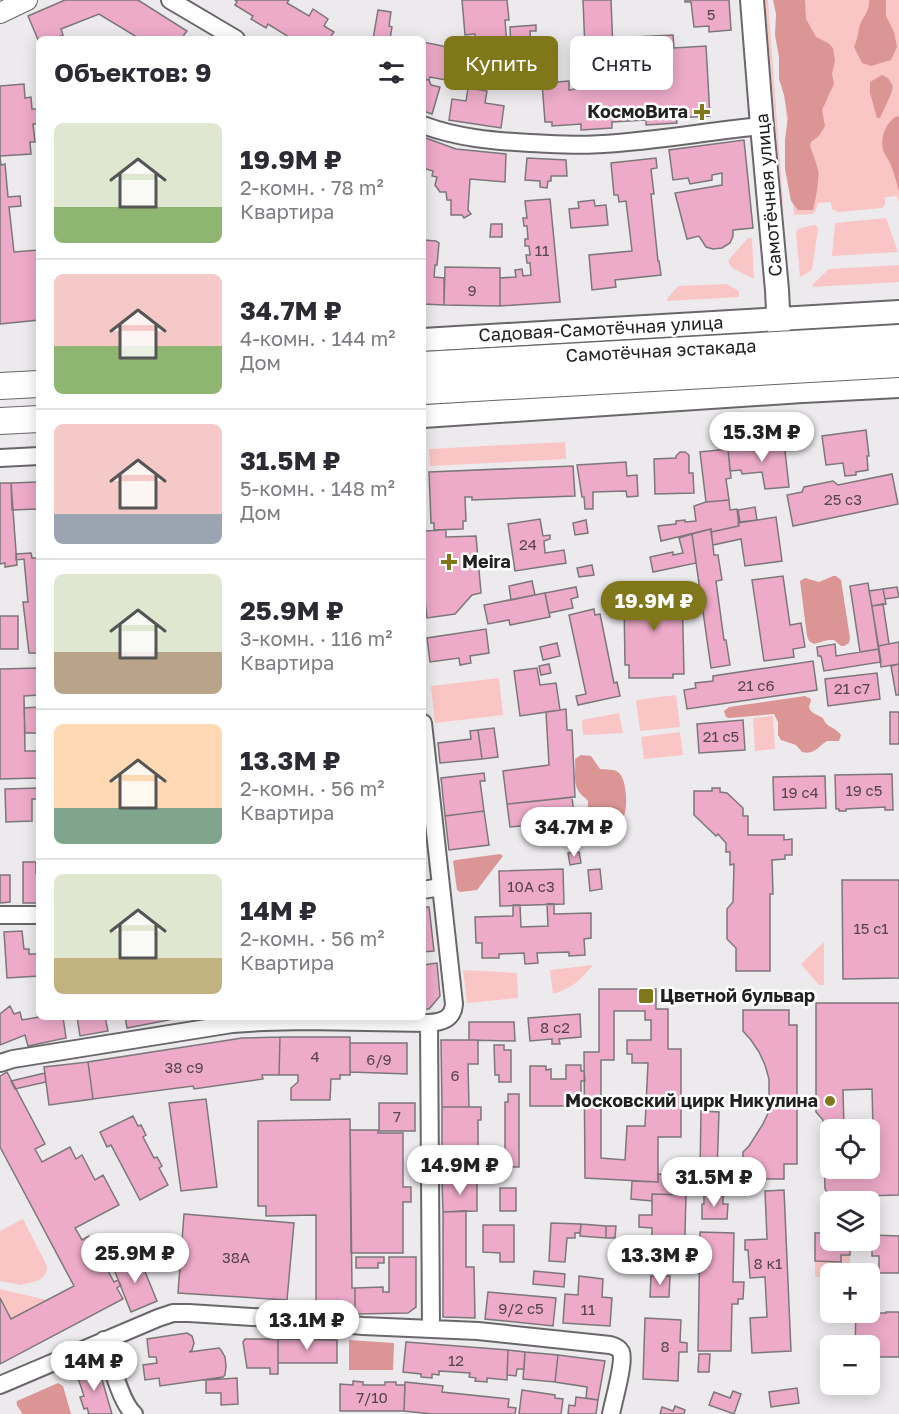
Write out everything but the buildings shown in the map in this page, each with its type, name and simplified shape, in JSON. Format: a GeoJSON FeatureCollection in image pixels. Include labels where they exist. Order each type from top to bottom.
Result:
{"type":"FeatureCollection","features":[{"type":"Feature","properties":{"kind":"main road","name":"Самотёчная улица"},"geometry":{"type":"LineString","coordinates":[[752,0],[777,290],[781,372],[783,380],[790,388],[803,391]]}},
{"type":"Feature","properties":{"kind":"main road","name":"Садовая-Самотёчная улица"},"geometry":{"type":"LineString","coordinates":[[426,340],[899,312]]}},
{"type":"Feature","properties":{"kind":"main road"},"geometry":{"type":"LineString","coordinates":[[675,324],[688,328],[697,337],[701,378],[699,386],[693,392],[675,400]]}},
{"type":"Feature","properties":{"kind":"main road","name":"Самотёчная эстакада"},"geometry":{"type":"LineString","coordinates":[[426,365],[899,338]]}},
{"type":"Feature","properties":{"kind":"main road","name":"Самотёчная эстакада"},"geometry":{"type":"LineString","coordinates":[[426,391],[899,364]]}},
{"type":"Feature","properties":{"kind":"main road"},"geometry":{"type":"LineString","coordinates":[[0,386],[36,384]]}},
{"type":"Feature","properties":{"kind":"main road"},"geometry":{"type":"LineString","coordinates":[[426,416],[899,386]]}},
{"type":"Feature","properties":{"kind":"main road"},"geometry":{"type":"LineString","coordinates":[[0,421],[36,419]]}},
{"type":"Feature","properties":{"kind":"street"},"geometry":{"type":"LineString","coordinates":[[0,13],[27,0]]}},
{"type":"Feature","properties":{"kind":"street"},"geometry":{"type":"LineString","coordinates":[[170,0],[231,36]]}},
{"type":"Feature","properties":{"kind":"street"},"geometry":{"type":"LineString","coordinates":[[426,126],[472,139],[582,145],[620,143],[762,126]]}},
{"type":"Feature","properties":{"kind":"street"},"geometry":{"type":"LineString","coordinates":[[0,458],[36,456]]}},
{"type":"Feature","properties":{"kind":"street"},"geometry":{"type":"LineString","coordinates":[[6,1061],[237,1024],[304,1021],[429,1023],[441,1022],[447,1018],[454,1009],[426,752]]}},
{"type":"Feature","properties":{"kind":"street"},"geometry":{"type":"LineString","coordinates":[[426,889],[440,887]]}},
{"type":"Feature","properties":{"kind":"street"},"geometry":{"type":"LineString","coordinates":[[0,915],[36,915]]}},
{"type":"Feature","properties":{"kind":"street"},"geometry":{"type":"LineString","coordinates":[[429,1023],[431,1328]]}},
{"type":"Feature","properties":{"kind":"street"},"geometry":{"type":"LineString","coordinates":[[0,1385],[158,1318],[173,1313],[189,1313],[363,1326],[478,1331],[608,1345],[616,1347],[622,1355],[611,1414]]}},
{"type":"Feature","properties":{"kind":"street"},"geometry":{"type":"LineString","coordinates":[[104,1340],[124,1400],[134,1414]]}},
{"type":"Feature","properties":{"kind":"shaded area"},"geometry":{"type":"Polygon","coordinates":[[[765,0],[768,0],[783,202],[782,202],[765,0]]]}},
{"type":"Feature","properties":{"kind":"shaded area"},"geometry":{"type":"Polygon","coordinates":[[[773,0],[805,0],[806,19],[816,37],[833,48],[834,84],[822,110],[825,126],[810,146],[818,173],[813,210],[798,210],[791,201],[785,169],[788,118],[779,79],[779,57],[775,35],[776,14],[773,0]]]}},
{"type":"Feature","properties":{"kind":"shaded area"},"geometry":{"type":"Polygon","coordinates":[[[777,0],[899,0],[899,202],[897,196],[885,197],[885,205],[882,208],[838,212],[832,209],[831,202],[818,203],[813,214],[794,215],[777,0]]]}},
{"type":"Feature","properties":{"kind":"shaded area"},"geometry":{"type":"Polygon","coordinates":[[[869,0],[886,0],[886,16],[894,32],[897,47],[891,60],[871,66],[862,63],[854,47],[869,0]]]}},
{"type":"Feature","properties":{"kind":"shaded area"},"geometry":{"type":"Polygon","coordinates":[[[882,75],[888,78],[893,86],[880,118],[877,118],[870,93],[870,82],[882,75]]]}},
{"type":"Feature","properties":{"kind":"shaded area"},"geometry":{"type":"Polygon","coordinates":[[[897,116],[899,117],[899,192],[882,145],[887,126],[897,116]]]}},
{"type":"Feature","properties":{"kind":"shaded area"},"geometry":{"type":"Polygon","coordinates":[[[886,218],[898,252],[832,256],[835,223],[886,218]]]}},
{"type":"Feature","properties":{"kind":"shaded area"},"geometry":{"type":"Polygon","coordinates":[[[814,225],[818,229],[812,270],[800,277],[796,232],[798,229],[814,225]]]}},
{"type":"Feature","properties":{"kind":"shaded area"},"geometry":{"type":"Polygon","coordinates":[[[748,238],[752,238],[754,279],[732,268],[728,262],[748,238]]]}},
{"type":"Feature","properties":{"kind":"shaded area"},"geometry":{"type":"Polygon","coordinates":[[[899,265],[899,282],[813,287],[813,284],[829,269],[899,265]]]}},
{"type":"Feature","properties":{"kind":"shaded area"},"geometry":{"type":"Polygon","coordinates":[[[726,284],[739,291],[739,297],[667,301],[678,286],[726,284]]]}},
{"type":"Feature","properties":{"kind":"shaded area"},"geometry":{"type":"Polygon","coordinates":[[[565,442],[566,459],[430,466],[429,449],[565,442]]]}},
{"type":"Feature","properties":{"kind":"shaded area"},"geometry":{"type":"Polygon","coordinates":[[[833,576],[841,580],[850,638],[849,643],[844,646],[834,640],[814,644],[807,636],[800,581],[805,578],[819,582],[833,576]]]}},
{"type":"Feature","properties":{"kind":"shaded area"},"geometry":{"type":"Polygon","coordinates":[[[499,678],[503,715],[435,723],[431,686],[499,678]]]}},
{"type":"Feature","properties":{"kind":"shaded area"},"geometry":{"type":"Polygon","coordinates":[[[676,695],[680,727],[640,731],[636,700],[676,695]]]}},
{"type":"Feature","properties":{"kind":"shaded area"},"geometry":{"type":"Polygon","coordinates":[[[805,696],[811,699],[810,710],[823,718],[826,724],[841,735],[839,741],[827,741],[813,751],[802,752],[796,745],[781,740],[774,714],[729,718],[726,717],[724,711],[729,707],[805,696]]]}},
{"type":"Feature","properties":{"kind":"shaded area"},"geometry":{"type":"Polygon","coordinates":[[[619,713],[623,733],[583,735],[582,720],[619,713]]]}},
{"type":"Feature","properties":{"kind":"shaded area"},"geometry":{"type":"Polygon","coordinates":[[[773,716],[775,749],[755,751],[753,718],[773,716]]]}},
{"type":"Feature","properties":{"kind":"shaded area"},"geometry":{"type":"Polygon","coordinates":[[[680,732],[683,755],[644,759],[641,737],[680,732]]]}},
{"type":"Feature","properties":{"kind":"shaded area"},"geometry":{"type":"Polygon","coordinates":[[[581,755],[591,756],[600,769],[613,770],[620,774],[626,796],[623,818],[607,821],[598,828],[589,828],[588,801],[576,787],[575,779],[575,759],[581,755]]]}},
{"type":"Feature","properties":{"kind":"shaded area"},"geometry":{"type":"Polygon","coordinates":[[[500,854],[503,856],[477,890],[460,892],[457,890],[453,861],[500,854]]]}},
{"type":"Feature","properties":{"kind":"shaded area"},"geometry":{"type":"Polygon","coordinates":[[[824,942],[824,985],[819,985],[801,964],[824,942]]]}},
{"type":"Feature","properties":{"kind":"shaded area"},"geometry":{"type":"Polygon","coordinates":[[[593,965],[576,983],[553,994],[550,970],[593,965]]]}},
{"type":"Feature","properties":{"kind":"shaded area"},"geometry":{"type":"Polygon","coordinates":[[[463,970],[517,973],[518,998],[467,1003],[463,970]]]}},
{"type":"Feature","properties":{"kind":"shaded area"},"geometry":{"type":"Polygon","coordinates":[[[23,1219],[47,1266],[46,1272],[37,1281],[21,1285],[0,1281],[0,1231],[23,1219]]]}},
{"type":"Feature","properties":{"kind":"shaded area"},"geometry":{"type":"Polygon","coordinates":[[[841,1255],[850,1255],[850,1263],[820,1263],[820,1277],[815,1277],[815,1261],[840,1262],[841,1255]]]}},
{"type":"Feature","properties":{"kind":"shaded area"},"geometry":{"type":"Polygon","coordinates":[[[0,1289],[47,1300],[11,1319],[0,1298],[0,1289]]]}},
{"type":"Feature","properties":{"kind":"shaded area"},"geometry":{"type":"Polygon","coordinates":[[[349,1340],[394,1343],[393,1370],[349,1370],[349,1340]]]}},
{"type":"Feature","properties":{"kind":"shaded area"},"geometry":{"type":"Polygon","coordinates":[[[58,1383],[63,1386],[71,1414],[22,1414],[17,1401],[58,1383]]]}},
{"type":"Feature","properties":{"kind":"place","name":"КосмоВита"},"geometry":{"type":"Point","coordinates":[702,112]}},
{"type":"Feature","properties":{"kind":"place","name":"Meira"},"geometry":{"type":"Point","coordinates":[449,562]}},
{"type":"Feature","properties":{"kind":"place","name":"Цветной бульвар"},"geometry":{"type":"Point","coordinates":[646,996]}},
{"type":"Feature","properties":{"kind":"place","name":"Московский цирк Никулина"},"geometry":{"type":"Point","coordinates":[830,1101]}}]}
